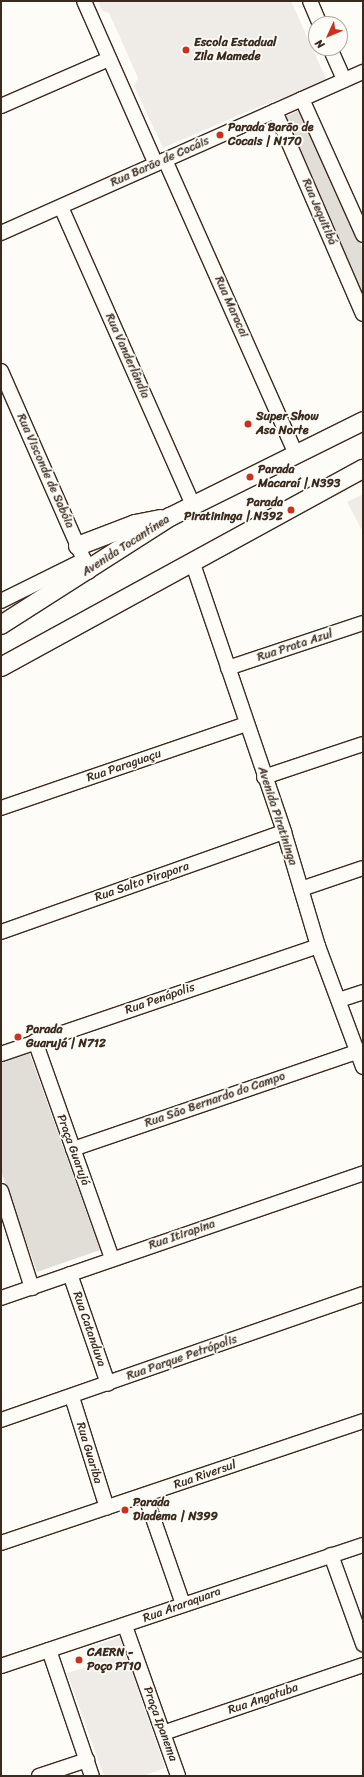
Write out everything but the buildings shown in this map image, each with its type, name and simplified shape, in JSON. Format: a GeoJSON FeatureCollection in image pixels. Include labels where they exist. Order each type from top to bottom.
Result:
{"type":"FeatureCollection","features":[{"type":"Feature","properties":{"kind":"main road","name":"Avenida Tocantínea"},"geometry":{"type":"LineString","coordinates":[[1,625],[84,559],[363,421]]}},
{"type":"Feature","properties":{"kind":"main road"},"geometry":{"type":"LineString","coordinates":[[1,667],[193,564],[363,469]]}},
{"type":"Feature","properties":{"kind":"main road"},"geometry":{"type":"LineString","coordinates":[[84,559],[136,524],[170,517]]}},
{"type":"Feature","properties":{"kind":"street","name":"Rua Maracai"},"geometry":{"type":"LineString","coordinates":[[84,1],[109,59],[160,162],[296,454]]}},
{"type":"Feature","properties":{"kind":"street"},"geometry":{"type":"LineString","coordinates":[[310,1],[317,16]]}},
{"type":"Feature","properties":{"kind":"street"},"geometry":{"type":"LineString","coordinates":[[334,56],[344,80]]}},
{"type":"Feature","properties":{"kind":"street"},"geometry":{"type":"LineString","coordinates":[[1,106],[109,59]]}},
{"type":"Feature","properties":{"kind":"street","name":"Rua Barão de Cocáis"},"geometry":{"type":"LineString","coordinates":[[1,233],[363,72]]}},
{"type":"Feature","properties":{"kind":"street"},"geometry":{"type":"LineString","coordinates":[[302,99],[363,235]]}},
{"type":"Feature","properties":{"kind":"street","name":"Rua Jequitibá"},"geometry":{"type":"LineString","coordinates":[[275,111],[363,314]]}},
{"type":"Feature","properties":{"kind":"street","name":"Rua Vanderlândia"},"geometry":{"type":"LineString","coordinates":[[61,207],[193,505]]}},
{"type":"Feature","properties":{"kind":"street","name":"Rua Visconde de Sabóia"},"geometry":{"type":"LineString","coordinates":[[1,371],[84,559]]}},
{"type":"Feature","properties":{"kind":"street"},"geometry":{"type":"LineString","coordinates":[[1,601],[84,559]]}},
{"type":"Feature","properties":{"kind":"street","name":"Avenida Piratininga"},"geometry":{"type":"LineString","coordinates":[[193,564],[246,724],[284,832],[318,946],[363,1067]]}},
{"type":"Feature","properties":{"kind":"street","name":"Rua Prata Azul"},"geometry":{"type":"LineString","coordinates":[[228,668],[363,623]]}},
{"type":"Feature","properties":{"kind":"street","name":"Rua Paraguaçu"},"geometry":{"type":"LineString","coordinates":[[1,808],[246,724]]}},
{"type":"Feature","properties":{"kind":"street"},"geometry":{"type":"LineString","coordinates":[[264,777],[363,744]]}},
{"type":"Feature","properties":{"kind":"street","name":"Rua Salto Pirapora"},"geometry":{"type":"LineString","coordinates":[[1,932],[284,832]]}},
{"type":"Feature","properties":{"kind":"street"},"geometry":{"type":"LineString","coordinates":[[301,889],[363,868]]}},
{"type":"Feature","properties":{"kind":"street","name":"Rua Penápolis"},"geometry":{"type":"LineString","coordinates":[[1,1054],[35,1041],[318,946]]}},
{"type":"Feature","properties":{"kind":"street"},"geometry":{"type":"LineString","coordinates":[[339,1000],[363,992]]}},
{"type":"Feature","properties":{"kind":"street","name":"Praça Guarujá"},"geometry":{"type":"LineString","coordinates":[[35,1041],[112,1259]]}},
{"type":"Feature","properties":{"kind":"street","name":"Rua São Bernardo do Campo"},"geometry":{"type":"LineString","coordinates":[[73,1149],[357,1052]]}},
{"type":"Feature","properties":{"kind":"street","name":"Rua Itirapina"},"geometry":{"type":"LineString","coordinates":[[1,1298],[363,1173]]}},
{"type":"Feature","properties":{"kind":"street"},"geometry":{"type":"LineString","coordinates":[[1,1192],[32,1288]]}},
{"type":"Feature","properties":{"kind":"street","name":"Rua Catanduva"},"geometry":{"type":"LineString","coordinates":[[70,1274],[108,1384]]}},
{"type":"Feature","properties":{"kind":"street","name":"Rua Parque Petrópolis"},"geometry":{"type":"LineString","coordinates":[[1,1420],[72,1397],[363,1294]]}},
{"type":"Feature","properties":{"kind":"street","name":"Rua Guariba"},"geometry":{"type":"LineString","coordinates":[[72,1397],[107,1508]]}},
{"type":"Feature","properties":{"kind":"street","name":"Rua Riversul"},"geometry":{"type":"LineString","coordinates":[[1,1543],[363,1421]]}},
{"type":"Feature","properties":{"kind":"street"},"geometry":{"type":"LineString","coordinates":[[145,1495],[183,1604]]}},
{"type":"Feature","properties":{"kind":"street","name":"Rua Araraquara"},"geometry":{"type":"LineString","coordinates":[[1,1666],[125,1626],[183,1604],[363,1545]]}},
{"type":"Feature","properties":{"kind":"street"},"geometry":{"type":"LineString","coordinates":[[331,1555],[363,1644]]}},
{"type":"Feature","properties":{"kind":"street","name":"Praça Ipanema"},"geometry":{"type":"LineString","coordinates":[[125,1626],[178,1776]]}},
{"type":"Feature","properties":{"kind":"street"},"geometry":{"type":"LineString","coordinates":[[49,1650],[92,1776]]}},
{"type":"Feature","properties":{"kind":"street","name":"Rua Angatuba"},"geometry":{"type":"LineString","coordinates":[[163,1733],[363,1665]]}},
{"type":"Feature","properties":{"kind":"street"},"geometry":{"type":"LineString","coordinates":[[39,1776],[87,1760]]}},
{"type":"Feature","properties":{"kind":"shaded area"},"geometry":{"type":"Polygon","coordinates":[[[98,1],[291,1],[308,39],[308,56],[316,56],[327,81],[251,110],[163,148],[134,86],[138,78],[123,44],[109,13],[102,11],[98,1]]]}},
{"type":"Feature","properties":{"kind":"shaded area"},"geometry":{"type":"Polygon","coordinates":[[[302,109],[363,250],[363,301],[283,118],[302,109]]]}},
{"type":"Feature","properties":{"kind":"shaded area"},"geometry":{"type":"Polygon","coordinates":[[[363,494],[363,532],[347,502],[363,494]]]}},
{"type":"Feature","properties":{"kind":"shaded area"},"geometry":{"type":"Polygon","coordinates":[[[28,1049],[100,1250],[37,1272],[1,1171],[1,1059],[28,1049]]]}},
{"type":"Feature","properties":{"kind":"shaded area"},"geometry":{"type":"Polygon","coordinates":[[[120,1637],[165,1768],[143,1776],[104,1776],[67,1673],[91,1666],[86,1648],[120,1637]]]}},
{"type":"Feature","properties":{"kind":"place","name":"Escola Estadual Zila Mamede"},"geometry":{"type":"Point","coordinates":[186,50]}},
{"type":"Feature","properties":{"kind":"place","name":"Parada Barão de Cocais | N170"},"geometry":{"type":"Point","coordinates":[220,135]}},
{"type":"Feature","properties":{"kind":"place","name":"Super Show Asa Norte"},"geometry":{"type":"Point","coordinates":[248,424]}},
{"type":"Feature","properties":{"kind":"place","name":"Parada Macaraí | N393"},"geometry":{"type":"Point","coordinates":[250,477]}},
{"type":"Feature","properties":{"kind":"place","name":"Parada Piratininga | N392"},"geometry":{"type":"Point","coordinates":[291,510]}},
{"type":"Feature","properties":{"kind":"place","name":"Parada Guarujá | N712"},"geometry":{"type":"Point","coordinates":[18,1037]}},
{"type":"Feature","properties":{"kind":"place","name":"Parada Diadema | N399"},"geometry":{"type":"Point","coordinates":[125,1510]}},
{"type":"Feature","properties":{"kind":"place","name":"CAERN - Poço PT10"},"geometry":{"type":"Point","coordinates":[79,1660]}}]}
